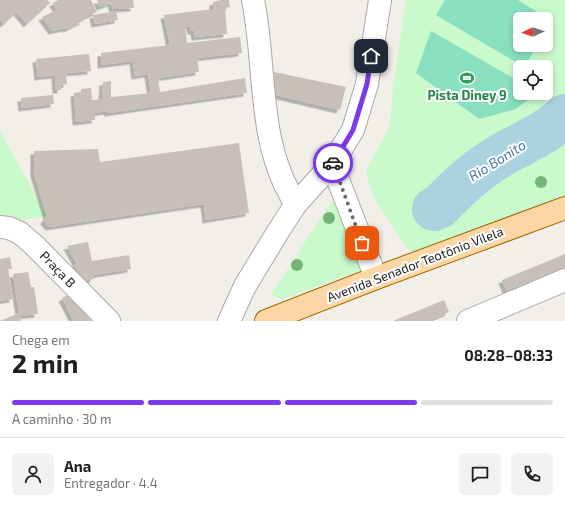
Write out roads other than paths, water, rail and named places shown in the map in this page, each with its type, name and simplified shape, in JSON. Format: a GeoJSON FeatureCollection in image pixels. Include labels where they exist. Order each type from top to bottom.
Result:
{"type":"FeatureCollection","features":[{"type":"Feature","properties":{"kind":"main road","name":"Avenida Senador Teotônio Vilela"},"geometry":{"type":"LineString","coordinates":[[266,321],[376,278],[565,208]]}},
{"type":"Feature","properties":{"kind":"street"},"geometry":{"type":"LineString","coordinates":[[253,0],[268,136],[287,191],[296,204]]}},
{"type":"Feature","properties":{"kind":"street"},"geometry":{"type":"LineString","coordinates":[[229,321],[244,286],[296,204],[332,164],[353,130],[367,84],[377,5]]}},
{"type":"Feature","properties":{"kind":"street"},"geometry":{"type":"LineString","coordinates":[[332,164],[376,278]]}},
{"type":"Feature","properties":{"kind":"street","name":"Praça B"},"geometry":{"type":"LineString","coordinates":[[0,227],[9,228],[25,237],[109,321]]}},
{"type":"Feature","properties":{"kind":"street"},"geometry":{"type":"LineString","coordinates":[[468,321],[565,280]]}},
{"type":"Feature","properties":{"kind":"waterway","name":"Rio Bonito"},"geometry":{"type":"LineString","coordinates":[[434,209],[439,207],[460,186],[483,167],[542,133],[565,116]]}},
{"type":"Feature","properties":{"kind":"place","name":"Pista Diney 9"},"geometry":{"type":"Point","coordinates":[467,78]}}]}
